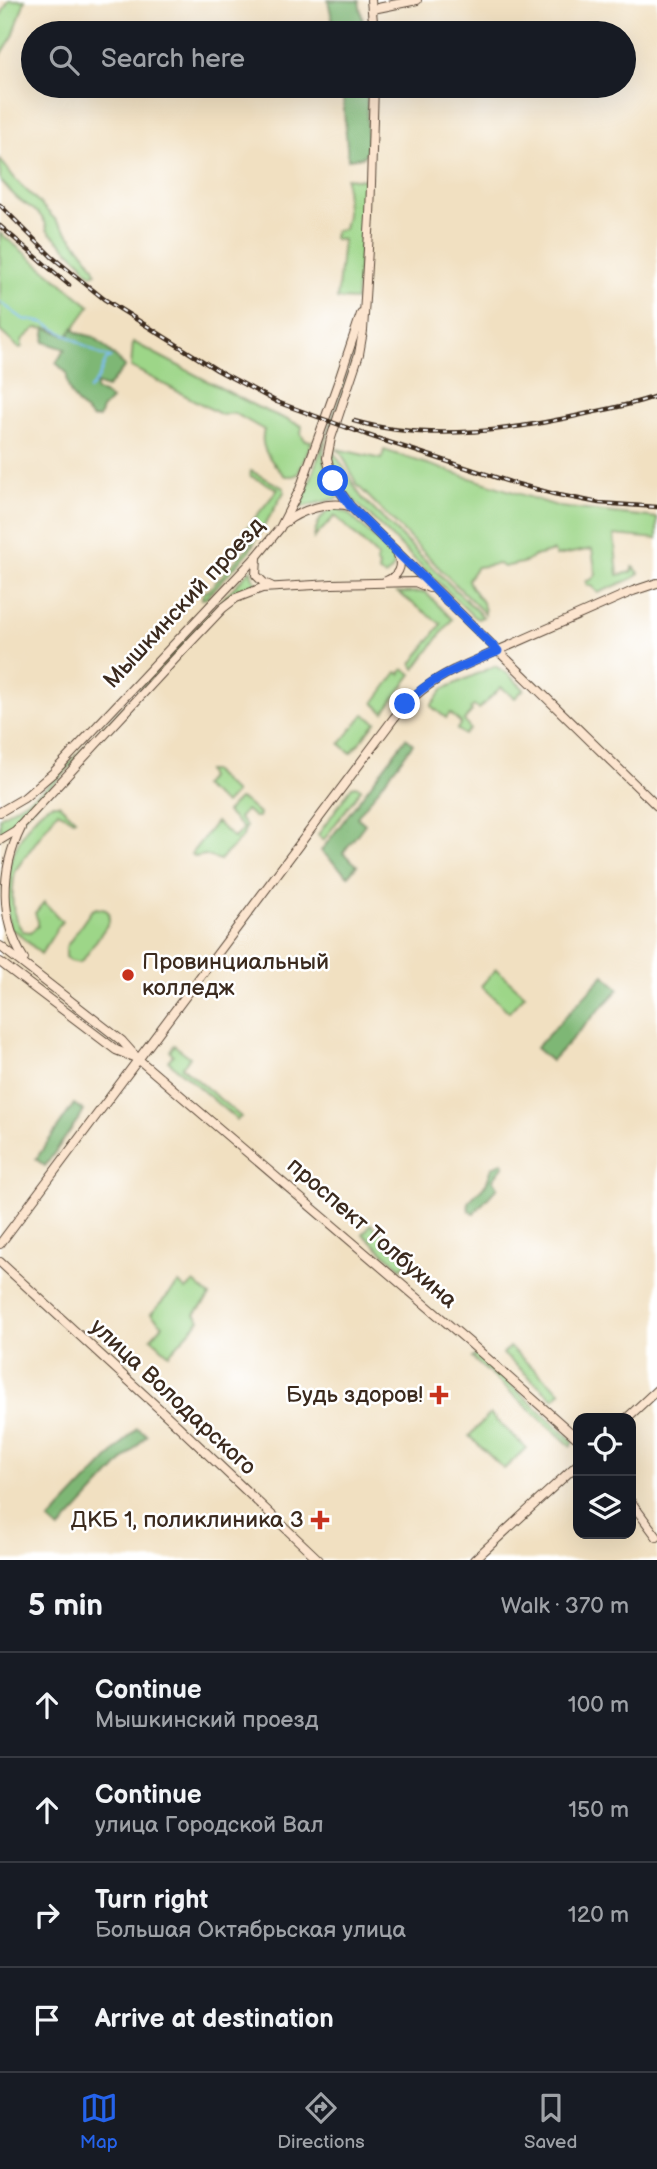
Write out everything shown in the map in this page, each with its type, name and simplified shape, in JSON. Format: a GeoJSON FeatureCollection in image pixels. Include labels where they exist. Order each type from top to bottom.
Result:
{"type":"FeatureCollection","features":[{"type":"Feature","properties":{"kind":"main road"},"geometry":{"type":"LineString","coordinates":[[372,5],[417,0]]}},
{"type":"Feature","properties":{"kind":"main road","name":"Мышкинский проезд"},"geometry":{"type":"LineString","coordinates":[[374,98],[363,331],[359,354],[327,452],[328,470],[350,506],[657,806]]}},
{"type":"Feature","properties":{"kind":"main road","name":"Мышкинский проезд"},"geometry":{"type":"LineString","coordinates":[[0,812],[48,778],[258,555],[280,528],[304,479],[365,301]]}},
{"type":"Feature","properties":{"kind":"main road"},"geometry":{"type":"LineString","coordinates":[[280,528],[293,517],[307,511],[332,505],[350,506]]}},
{"type":"Feature","properties":{"kind":"main road"},"geometry":{"type":"LineString","coordinates":[[377,583],[390,580],[398,572],[400,562],[394,550]]}},
{"type":"Feature","properties":{"kind":"main road"},"geometry":{"type":"LineString","coordinates":[[258,555],[255,562],[256,575],[264,583],[277,587]]}},
{"type":"Feature","properties":{"kind":"main road","name":"Мышкинский проезд"},"geometry":{"type":"LineString","coordinates":[[0,840],[23,823],[223,608],[245,593],[277,587],[415,582],[438,593]]}},
{"type":"Feature","properties":{"kind":"main road"},"geometry":{"type":"LineString","coordinates":[[0,1244],[405,704],[423,687],[440,677],[633,591],[657,583]]}},
{"type":"Feature","properties":{"kind":"main road","name":"Мышкинский проезд"},"geometry":{"type":"LineString","coordinates":[[23,823],[6,861],[2,880],[2,910],[4,927],[11,943],[35,972]]}},
{"type":"Feature","properties":{"kind":"main road","name":"проспект Толбухина"},"geometry":{"type":"LineString","coordinates":[[0,946],[122,1041],[138,1059],[573,1434]]}},
{"type":"Feature","properties":{"kind":"main road","name":"проспект Толбухина"},"geometry":{"type":"LineString","coordinates":[[0,962],[116,1050],[138,1059]]}},
{"type":"Feature","properties":{"kind":"main road","name":"улица Володарского"},"geometry":{"type":"LineString","coordinates":[[0,1262],[319,1560]]}},
{"type":"Feature","properties":{"kind":"main road"},"geometry":{"type":"LineString","coordinates":[[632,1413],[657,1390]]}},
{"type":"Feature","properties":{"kind":"main road"},"geometry":{"type":"LineString","coordinates":[[474,1560],[573,1469]]}},
{"type":"Feature","properties":{"kind":"main road"},"geometry":{"type":"LineString","coordinates":[[636,1509],[657,1537]]}},
{"type":"Feature","properties":{"kind":"green space"},"geometry":{"type":"Polygon","coordinates":[[[9,0],[25,0],[13,36],[0,60],[0,17],[9,0]]]}},
{"type":"Feature","properties":{"kind":"green space"},"geometry":{"type":"Polygon","coordinates":[[[328,0],[359,1],[363,21],[332,21],[328,0]]]}},
{"type":"Feature","properties":{"kind":"green space"},"geometry":{"type":"Polygon","coordinates":[[[343,98],[367,98],[367,151],[363,157],[348,159],[343,98]]]}},
{"type":"Feature","properties":{"kind":"green space"},"geometry":{"type":"Polygon","coordinates":[[[0,159],[18,182],[77,243],[96,273],[92,275],[87,271],[47,230],[40,215],[16,197],[0,180],[0,159]]]}},
{"type":"Feature","properties":{"kind":"green space"},"geometry":{"type":"Polygon","coordinates":[[[346,178],[366,180],[356,300],[337,299],[343,240],[334,239],[335,231],[344,229],[347,215],[346,178]]]}},
{"type":"Feature","properties":{"kind":"green space"},"geometry":{"type":"Polygon","coordinates":[[[0,233],[90,306],[68,336],[54,329],[36,328],[22,340],[22,347],[19,348],[0,331],[0,233]]]}},
{"type":"Feature","properties":{"kind":"green space"},"geometry":{"type":"Polygon","coordinates":[[[46,328],[68,336],[73,328],[78,333],[94,337],[125,366],[107,388],[96,384],[96,391],[104,393],[111,400],[102,409],[99,418],[92,418],[73,398],[68,387],[67,373],[56,363],[65,349],[44,342],[46,328]]]}},
{"type":"Feature","properties":{"kind":"green space"},"geometry":{"type":"Polygon","coordinates":[[[357,341],[354,362],[324,446],[327,473],[339,498],[301,507],[351,364],[357,341]]]}},
{"type":"Feature","properties":{"kind":"green space"},"geometry":{"type":"Polygon","coordinates":[[[133,342],[257,407],[302,426],[301,434],[305,440],[312,441],[298,474],[285,476],[272,461],[263,443],[264,430],[234,413],[222,415],[131,367],[133,342]]]}},
{"type":"Feature","properties":{"kind":"green space"},"geometry":{"type":"Polygon","coordinates":[[[337,449],[382,459],[384,450],[560,507],[657,518],[657,539],[614,535],[618,575],[632,572],[632,567],[639,573],[634,578],[598,593],[592,586],[587,586],[586,581],[596,575],[592,549],[556,556],[554,551],[504,567],[499,564],[477,567],[468,579],[483,604],[485,614],[357,485],[337,449]]]}},
{"type":"Feature","properties":{"kind":"green space"},"geometry":{"type":"Polygon","coordinates":[[[331,450],[363,499],[483,617],[474,617],[347,494],[335,473],[331,450]]]}},
{"type":"Feature","properties":{"kind":"green space"},"geometry":{"type":"Polygon","coordinates":[[[251,471],[284,488],[284,492],[249,552],[206,598],[202,599],[205,591],[208,591],[252,543],[243,533],[278,489],[250,476],[251,471]]]}},
{"type":"Feature","properties":{"kind":"green space"},"geometry":{"type":"Polygon","coordinates":[[[335,508],[348,513],[390,553],[394,560],[393,568],[385,576],[378,571],[378,557],[335,516],[314,538],[320,520],[335,508]]]}},
{"type":"Feature","properties":{"kind":"green space"},"geometry":{"type":"Polygon","coordinates":[[[251,569],[258,585],[238,592],[228,599],[139,691],[139,689],[251,569]]]}},
{"type":"Feature","properties":{"kind":"green space"},"geometry":{"type":"Polygon","coordinates":[[[425,592],[452,619],[415,669],[412,664],[441,624],[398,593],[425,592]]]}},
{"type":"Feature","properties":{"kind":"green space"},"geometry":{"type":"Polygon","coordinates":[[[495,666],[524,689],[515,698],[501,687],[479,709],[474,706],[470,709],[472,711],[464,720],[470,729],[464,735],[457,729],[461,723],[450,713],[446,718],[431,706],[443,689],[495,666]]]}},
{"type":"Feature","properties":{"kind":"green space"},"geometry":{"type":"Polygon","coordinates":[[[403,669],[412,674],[384,712],[374,703],[397,672],[400,674],[403,669]]]}},
{"type":"Feature","properties":{"kind":"green space"},"geometry":{"type":"Polygon","coordinates":[[[132,697],[15,826],[0,838],[0,817],[43,790],[132,697]]]}},
{"type":"Feature","properties":{"kind":"green space"},"geometry":{"type":"Polygon","coordinates":[[[364,714],[376,722],[351,753],[340,744],[364,714]]]}},
{"type":"Feature","properties":{"kind":"green space"},"geometry":{"type":"Polygon","coordinates":[[[406,738],[413,744],[357,817],[365,824],[343,853],[357,865],[348,876],[321,851],[406,738]]]}},
{"type":"Feature","properties":{"kind":"green space"},"geometry":{"type":"Polygon","coordinates":[[[206,771],[212,771],[235,793],[225,804],[202,786],[209,778],[206,771]]]}},
{"type":"Feature","properties":{"kind":"green space"},"geometry":{"type":"Polygon","coordinates":[[[352,787],[361,789],[323,841],[318,835],[352,787]]]}},
{"type":"Feature","properties":{"kind":"green space"},"geometry":{"type":"Polygon","coordinates":[[[239,799],[259,814],[254,817],[246,810],[239,818],[246,826],[243,836],[220,860],[205,855],[195,857],[191,854],[216,822],[234,838],[243,828],[226,812],[239,799]]]}},
{"type":"Feature","properties":{"kind":"green space"},"geometry":{"type":"Polygon","coordinates":[[[52,804],[59,804],[75,819],[58,811],[15,871],[13,886],[15,918],[23,931],[30,932],[38,926],[35,913],[44,902],[62,921],[41,954],[17,932],[10,930],[5,881],[21,837],[35,817],[52,804]]]}},
{"type":"Feature","properties":{"kind":"green space"},"geometry":{"type":"Polygon","coordinates":[[[96,908],[109,913],[109,922],[83,960],[79,963],[70,961],[66,957],[66,947],[91,911],[96,908]]]}},
{"type":"Feature","properties":{"kind":"green space"},"geometry":{"type":"Polygon","coordinates":[[[496,969],[525,995],[509,1012],[481,986],[496,969]]]}},
{"type":"Feature","properties":{"kind":"green space"},"geometry":{"type":"Polygon","coordinates":[[[604,975],[619,989],[551,1061],[536,1048],[604,975]]]}},
{"type":"Feature","properties":{"kind":"green space"},"geometry":{"type":"Polygon","coordinates":[[[174,1045],[190,1057],[182,1067],[241,1117],[237,1120],[168,1061],[173,1055],[170,1051],[174,1045]]]}},
{"type":"Feature","properties":{"kind":"green space"},"geometry":{"type":"Polygon","coordinates":[[[74,1104],[84,1111],[45,1166],[36,1159],[74,1104]]]}},
{"type":"Feature","properties":{"kind":"green space"},"geometry":{"type":"Polygon","coordinates":[[[502,1162],[504,1165],[493,1179],[498,1187],[474,1213],[469,1211],[468,1202],[486,1184],[492,1168],[502,1162]]]}},
{"type":"Feature","properties":{"kind":"green space"},"geometry":{"type":"Polygon","coordinates":[[[371,1224],[410,1259],[401,1268],[363,1234],[371,1224]]]}},
{"type":"Feature","properties":{"kind":"green space"},"geometry":{"type":"Polygon","coordinates":[[[194,1282],[210,1296],[195,1314],[200,1320],[169,1354],[151,1338],[163,1325],[151,1314],[179,1283],[186,1290],[194,1282]]]}},
{"type":"Feature","properties":{"kind":"green space"},"geometry":{"type":"Polygon","coordinates":[[[509,1347],[561,1392],[554,1399],[503,1354],[509,1347]]]}},
{"type":"Feature","properties":{"kind":"green space"},"geometry":{"type":"Polygon","coordinates":[[[477,1354],[573,1441],[571,1446],[472,1358],[477,1354]]]}},
{"type":"Feature","properties":{"kind":"green space"},"geometry":{"type":"Polygon","coordinates":[[[490,1414],[526,1448],[504,1469],[469,1436],[490,1414]]]}},
{"type":"Feature","properties":{"kind":"green space"},"geometry":{"type":"Polygon","coordinates":[[[137,1428],[147,1435],[59,1530],[49,1521],[137,1428]]]}},
{"type":"Feature","properties":{"kind":"waterway"},"geometry":{"type":"LineString","coordinates":[[0,302],[23,319],[45,323],[111,358],[106,360],[98,379],[89,390]]}},
{"type":"Feature","properties":{"kind":"railway"},"geometry":{"type":"LineString","coordinates":[[0,205],[52,257],[104,299],[217,370],[277,402],[510,482],[599,503],[657,507]]}},
{"type":"Feature","properties":{"kind":"railway"},"geometry":{"type":"LineString","coordinates":[[0,226],[69,285]]}},
{"type":"Feature","properties":{"kind":"railway"},"geometry":{"type":"LineString","coordinates":[[354,421],[413,431],[474,432],[535,424],[657,396]]}},
{"type":"Feature","properties":{"kind":"place","name":"Провинциальный колледж"},"geometry":{"type":"Point","coordinates":[128,975]}},
{"type":"Feature","properties":{"kind":"place","name":"Будь здоров!"},"geometry":{"type":"Point","coordinates":[439,1395]}},
{"type":"Feature","properties":{"kind":"place","name":"ДКБ 1, поликлиника 3"},"geometry":{"type":"Point","coordinates":[320,1520]}},
{"type":"Feature","properties":{"kind":"route"},"geometry":{"type":"LineString","coordinates":[[333,481],[350,506],[498,651],[440,677],[423,687],[405,704]]}}]}
